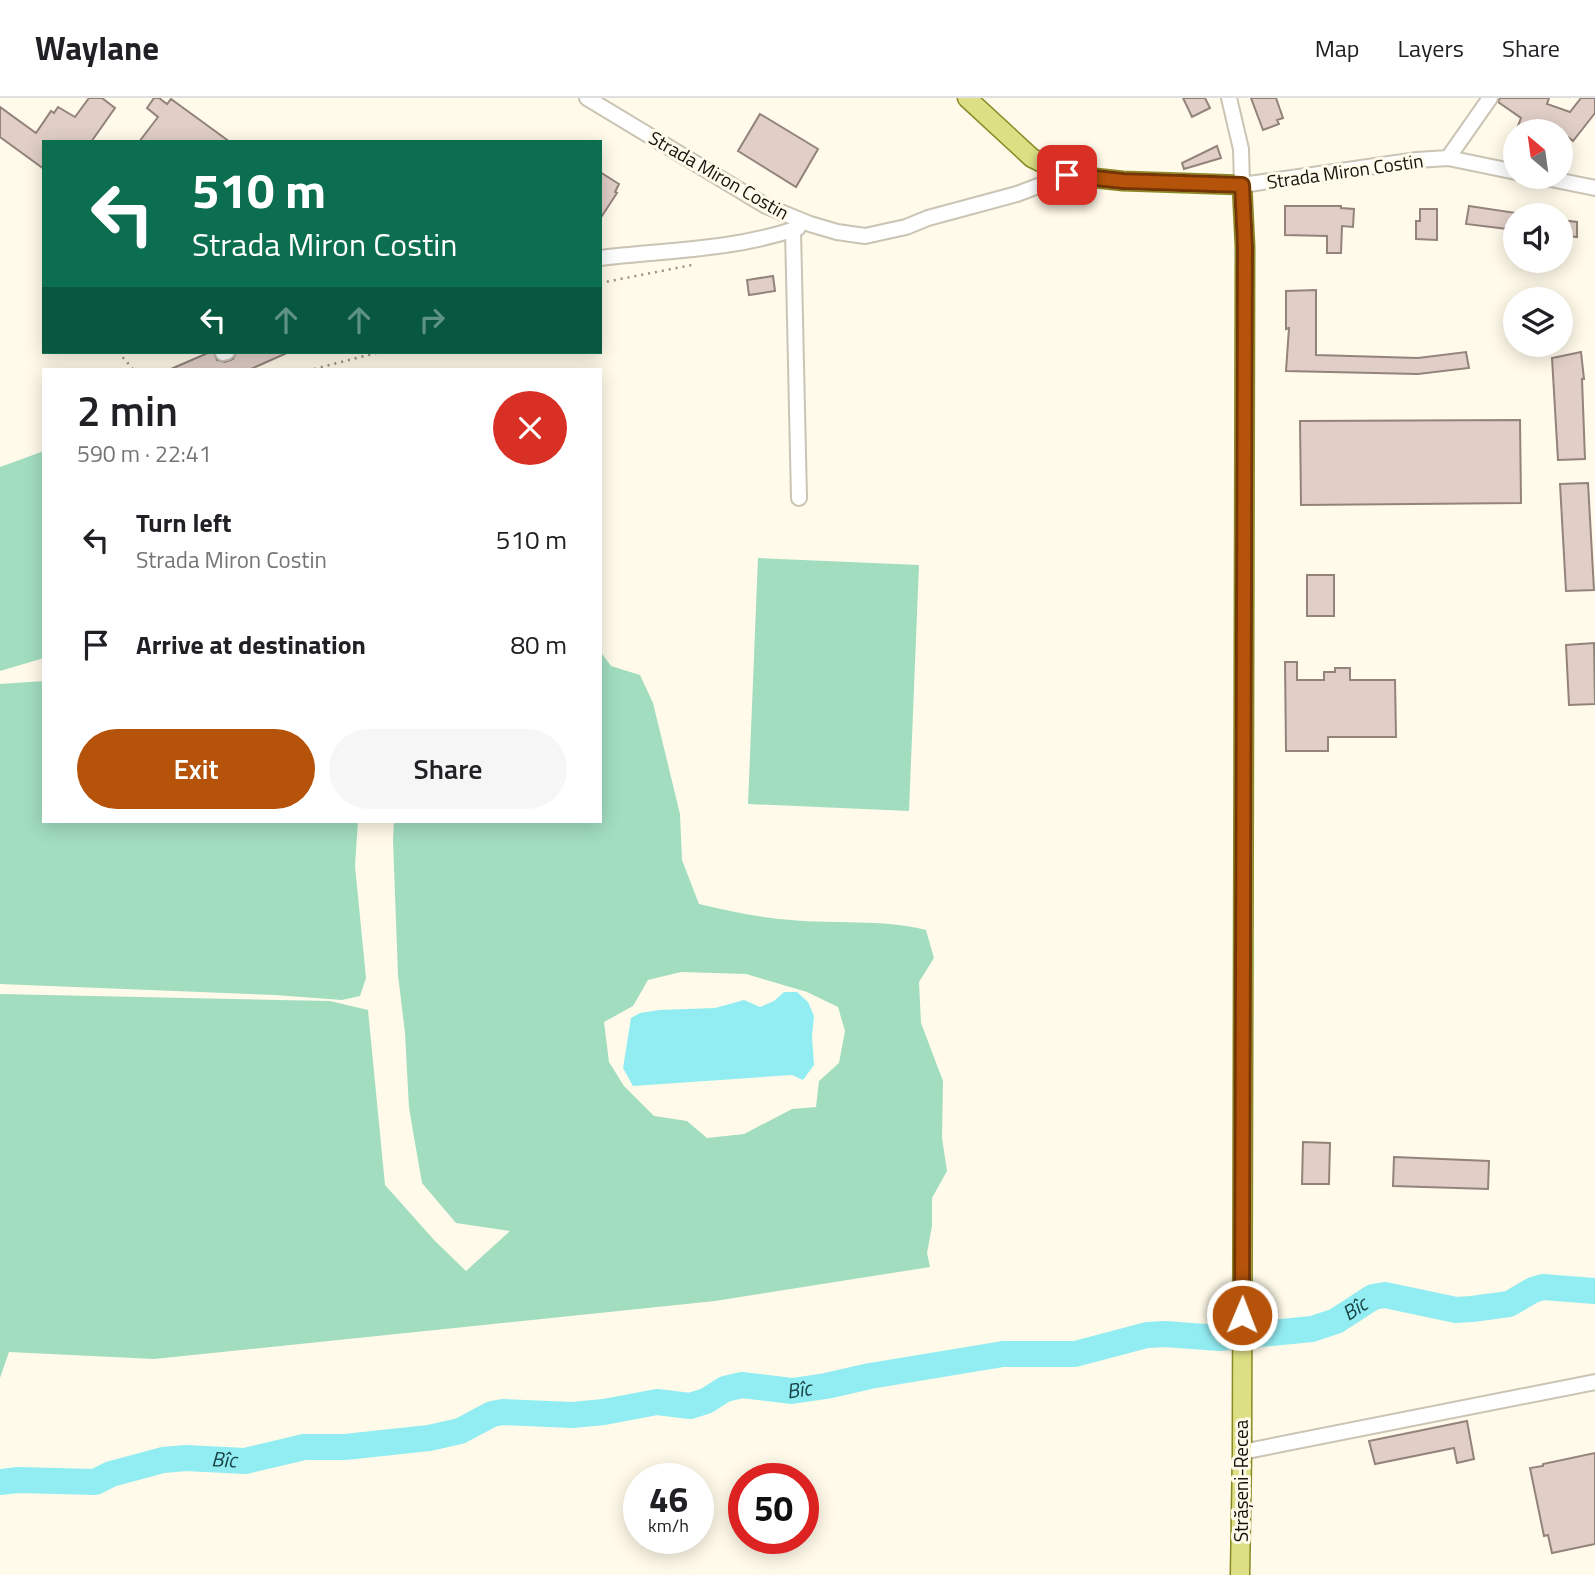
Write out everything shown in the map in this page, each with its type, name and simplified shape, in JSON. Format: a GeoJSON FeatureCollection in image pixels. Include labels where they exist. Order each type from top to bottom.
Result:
{"type":"FeatureCollection","features":[{"type":"Feature","properties":{"kind":"main road"},"geometry":{"type":"LineString","coordinates":[[967,98],[1032,158],[1067,175]]}},
{"type":"Feature","properties":{"kind":"main road","name":"Strada Miron Costin"},"geometry":{"type":"LineString","coordinates":[[1067,175],[1123,181],[1242,185]]}},
{"type":"Feature","properties":{"kind":"main road","name":"Strășeni-Recea"},"geometry":{"type":"LineString","coordinates":[[1240,1575],[1245,247],[1242,185]]}},
{"type":"Feature","properties":{"kind":"street","name":"Strada Miron Costin"},"geometry":{"type":"LineString","coordinates":[[587,98],[766,206],[837,232],[865,236],[906,227],[1067,175]]}},
{"type":"Feature","properties":{"kind":"street"},"geometry":{"type":"LineString","coordinates":[[1229,98],[1241,149],[1242,185]]}},
{"type":"Feature","properties":{"kind":"street"},"geometry":{"type":"LineString","coordinates":[[1448,158],[1490,98]]}},
{"type":"Feature","properties":{"kind":"street","name":"Strada Miron Costin"},"geometry":{"type":"LineString","coordinates":[[1242,185],[1448,158],[1503,169]]}},
{"type":"Feature","properties":{"kind":"street"},"geometry":{"type":"LineString","coordinates":[[1573,183],[1595,187]]}},
{"type":"Feature","properties":{"kind":"street"},"geometry":{"type":"LineString","coordinates":[[602,258],[765,239],[810,224]]}},
{"type":"Feature","properties":{"kind":"street"},"geometry":{"type":"LineString","coordinates":[[793,230],[799,498]]}},
{"type":"Feature","properties":{"kind":"street"},"geometry":{"type":"LineString","coordinates":[[1242,1452],[1595,1382]]}},
{"type":"Feature","properties":{"kind":"path"},"geometry":{"type":"LineString","coordinates":[[120,354],[132,368]]}},
{"type":"Feature","properties":{"kind":"path"},"geometry":{"type":"LineString","coordinates":[[318,368],[372,354]]}},
{"type":"Feature","properties":{"kind":"green space"},"geometry":{"type":"Polygon","coordinates":[[[42,452],[42,659],[0,671],[0,467],[42,452]]]}},
{"type":"Feature","properties":{"kind":"green space"},"geometry":{"type":"Polygon","coordinates":[[[758,558],[919,565],[909,811],[748,804],[758,558]]]}},
{"type":"Feature","properties":{"kind":"green space"},"geometry":{"type":"Polygon","coordinates":[[[602,654],[611,666],[640,675],[653,703],[680,814],[682,860],[699,904],[779,919],[875,923],[926,930],[934,958],[919,982],[921,1023],[943,1081],[942,1138],[947,1171],[932,1198],[932,1226],[927,1253],[930,1267],[715,1301],[154,1359],[9,1352],[0,1378],[0,994],[330,1001],[368,1010],[385,1185],[466,1271],[510,1231],[456,1223],[422,1183],[409,1108],[405,1033],[398,975],[394,823],[602,823],[602,654]],[[681,972],[648,980],[633,1006],[604,1022],[609,1062],[624,1086],[654,1116],[687,1121],[707,1138],[744,1134],[792,1109],[816,1107],[819,1081],[839,1063],[845,1031],[838,1007],[807,992],[746,974],[681,972]]]}},
{"type":"Feature","properties":{"kind":"green space"},"geometry":{"type":"Polygon","coordinates":[[[42,681],[42,823],[358,823],[355,866],[366,978],[360,996],[342,1000],[0,984],[0,684],[42,681]]]}},
{"type":"Feature","properties":{"kind":"water"},"geometry":{"type":"Polygon","coordinates":[[[784,992],[797,992],[808,1002],[814,1016],[814,1065],[803,1080],[792,1075],[633,1086],[623,1068],[631,1018],[640,1013],[715,1008],[744,1000],[760,1007],[774,1001],[784,992]]]}},
{"type":"Feature","properties":{"kind":"building"},"geometry":{"type":"Polygon","coordinates":[[[89,98],[102,98],[115,108],[92,140],[42,140],[42,168],[0,137],[0,107],[36,133],[51,111],[54,113],[58,107],[75,117],[89,98]]]}},
{"type":"Feature","properties":{"kind":"building"},"geometry":{"type":"Polygon","coordinates":[[[154,98],[167,104],[171,99],[227,140],[141,140],[158,117],[147,108],[154,98]]]}},
{"type":"Feature","properties":{"kind":"building"},"geometry":{"type":"Polygon","coordinates":[[[1183,98],[1205,98],[1210,108],[1192,117],[1183,98]]]}},
{"type":"Feature","properties":{"kind":"building"},"geometry":{"type":"Polygon","coordinates":[[[1251,98],[1276,98],[1283,118],[1277,120],[1279,124],[1263,130],[1251,98]]]}},
{"type":"Feature","properties":{"kind":"building"},"geometry":{"type":"Polygon","coordinates":[[[1500,98],[1549,98],[1547,104],[1570,112],[1581,98],[1595,98],[1595,113],[1573,141],[1573,119],[1521,119],[1498,102],[1500,98]]]}},
{"type":"Feature","properties":{"kind":"building"},"geometry":{"type":"Polygon","coordinates":[[[760,114],[818,149],[796,187],[738,151],[760,114]]]}},
{"type":"Feature","properties":{"kind":"building"},"geometry":{"type":"Polygon","coordinates":[[[1217,146],[1221,158],[1184,169],[1182,163],[1217,146]]]}},
{"type":"Feature","properties":{"kind":"building"},"geometry":{"type":"Polygon","coordinates":[[[602,173],[619,184],[615,192],[617,193],[602,216],[602,173]]]}},
{"type":"Feature","properties":{"kind":"building"},"geometry":{"type":"Polygon","coordinates":[[[1285,206],[1341,206],[1354,209],[1353,227],[1342,226],[1341,253],[1327,253],[1327,236],[1285,235],[1285,206]]]}},
{"type":"Feature","properties":{"kind":"building"},"geometry":{"type":"Polygon","coordinates":[[[1469,206],[1503,211],[1503,228],[1466,224],[1469,206]]]}},
{"type":"Feature","properties":{"kind":"building"},"geometry":{"type":"Polygon","coordinates":[[[1420,209],[1437,209],[1437,240],[1416,239],[1416,221],[1420,221],[1420,209]]]}},
{"type":"Feature","properties":{"kind":"building"},"geometry":{"type":"Polygon","coordinates":[[[1573,222],[1577,222],[1577,237],[1573,236],[1573,222]]]}},
{"type":"Feature","properties":{"kind":"building"},"geometry":{"type":"Polygon","coordinates":[[[773,276],[775,291],[749,295],[747,280],[773,276]]]}},
{"type":"Feature","properties":{"kind":"building"},"geometry":{"type":"Polygon","coordinates":[[[1316,290],[1316,355],[1418,358],[1466,352],[1469,368],[1418,374],[1286,371],[1289,328],[1286,329],[1286,291],[1316,290]]]}},
{"type":"Feature","properties":{"kind":"building"},"geometry":{"type":"Polygon","coordinates":[[[1581,352],[1585,459],[1558,460],[1552,358],[1573,357],[1573,354],[1581,352]]]}},
{"type":"Feature","properties":{"kind":"building"},"geometry":{"type":"Polygon","coordinates":[[[205,354],[215,354],[217,360],[225,362],[233,359],[235,354],[285,354],[253,368],[173,368],[205,354]]]}},
{"type":"Feature","properties":{"kind":"building"},"geometry":{"type":"Polygon","coordinates":[[[1520,420],[1521,503],[1301,505],[1300,421],[1520,420]]]}},
{"type":"Feature","properties":{"kind":"building"},"geometry":{"type":"Polygon","coordinates":[[[1588,483],[1594,590],[1566,591],[1560,484],[1588,483]]]}},
{"type":"Feature","properties":{"kind":"building"},"geometry":{"type":"Polygon","coordinates":[[[1307,575],[1334,575],[1334,616],[1307,616],[1307,575]]]}},
{"type":"Feature","properties":{"kind":"building"},"geometry":{"type":"Polygon","coordinates":[[[1594,643],[1595,704],[1569,705],[1566,645],[1594,643]]]}},
{"type":"Feature","properties":{"kind":"building"},"geometry":{"type":"Polygon","coordinates":[[[1285,662],[1297,662],[1297,680],[1324,680],[1324,672],[1335,672],[1335,668],[1350,668],[1350,680],[1395,680],[1396,737],[1328,737],[1328,751],[1286,751],[1285,662]]]}},
{"type":"Feature","properties":{"kind":"building"},"geometry":{"type":"Polygon","coordinates":[[[1303,1142],[1330,1143],[1329,1184],[1302,1184],[1303,1142]]]}},
{"type":"Feature","properties":{"kind":"building"},"geometry":{"type":"Polygon","coordinates":[[[1394,1157],[1489,1161],[1488,1189],[1393,1186],[1394,1157]]]}},
{"type":"Feature","properties":{"kind":"building"},"geometry":{"type":"Polygon","coordinates":[[[1467,1421],[1474,1459],[1457,1463],[1454,1448],[1375,1464],[1369,1441],[1467,1421]]]}},
{"type":"Feature","properties":{"kind":"building"},"geometry":{"type":"Polygon","coordinates":[[[1595,1453],[1595,1544],[1552,1553],[1548,1535],[1544,1536],[1530,1468],[1595,1453]]]}},
{"type":"Feature","properties":{"kind":"waterway","name":"Bîc"},"geometry":{"type":"LineString","coordinates":[[0,1482],[95,1482],[111,1474],[163,1460],[186,1458],[245,1461],[304,1447],[345,1447],[429,1438],[460,1431],[492,1414],[503,1412],[572,1415],[657,1402],[690,1406],[706,1401],[725,1389],[742,1385],[792,1391],[1003,1354],[1075,1354],[1147,1335],[1219,1338],[1312,1329],[1336,1321],[1373,1297],[1385,1295],[1456,1310],[1509,1304],[1543,1287],[1595,1291]]}},
{"type":"Feature","properties":{"kind":"route"},"geometry":{"type":"LineString","coordinates":[[1067,175],[1123,181],[1242,185],[1245,247],[1245,396],[1242,1315]]}}]}
